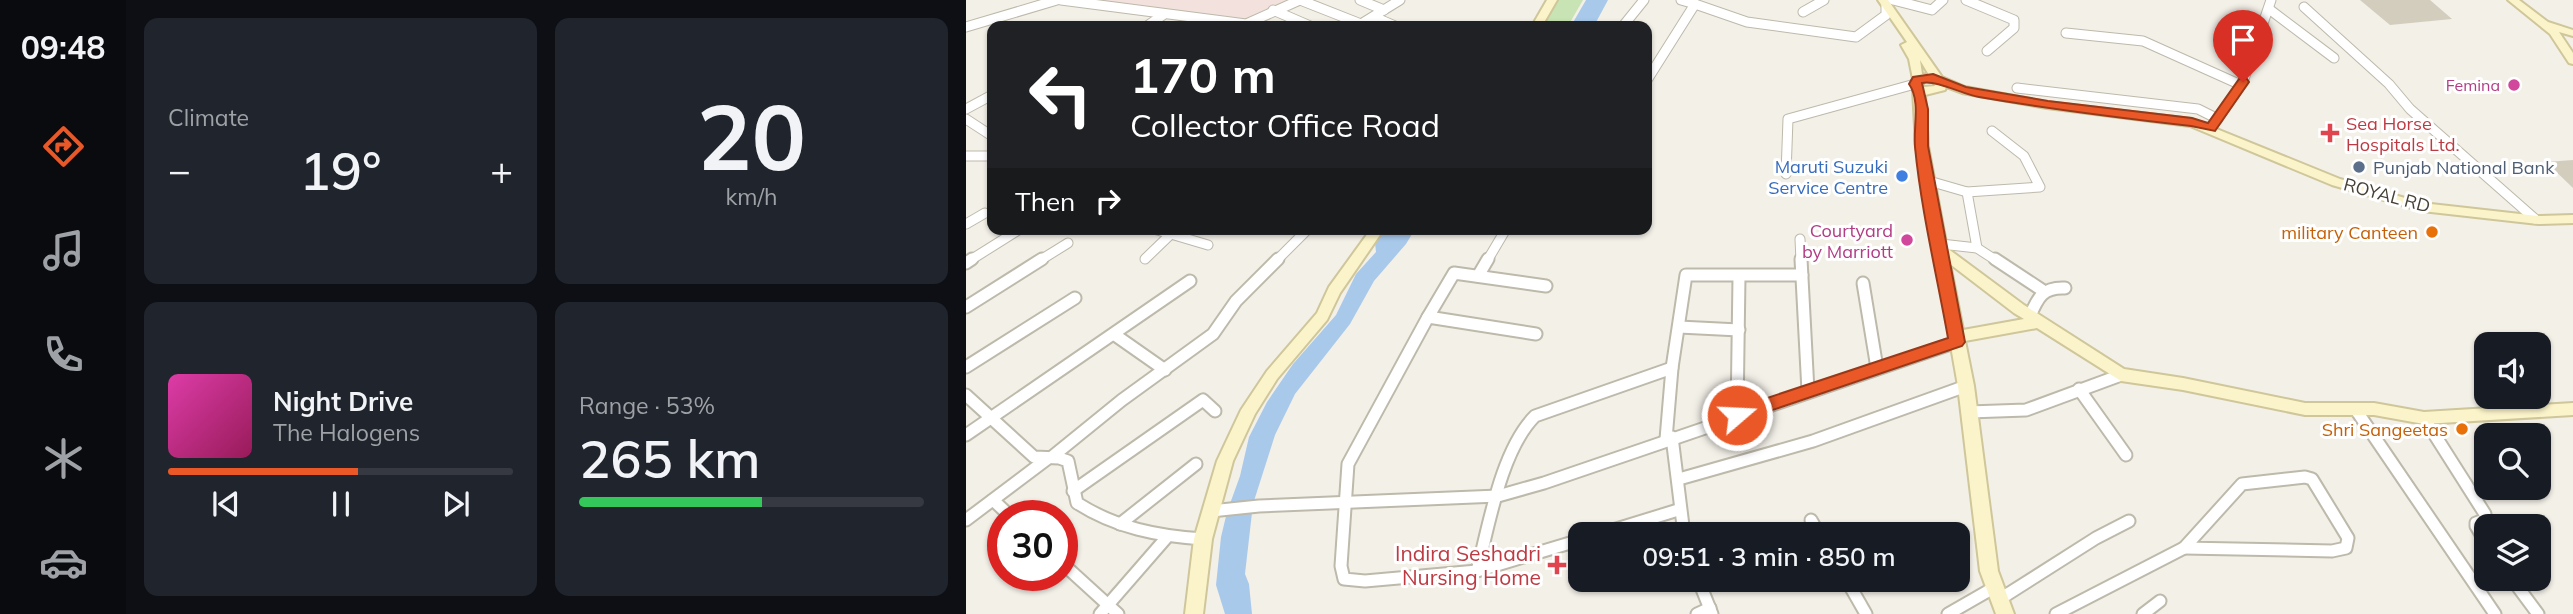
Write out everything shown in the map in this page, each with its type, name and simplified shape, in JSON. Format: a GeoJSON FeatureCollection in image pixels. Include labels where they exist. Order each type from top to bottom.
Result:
{"type":"FeatureCollection","features":[{"type":"Feature","properties":{"kind":"main road"},"geometry":{"type":"LineString","coordinates":[[1540,21],[1552,0]]}},
{"type":"Feature","properties":{"kind":"main road"},"geometry":{"type":"LineString","coordinates":[[2513,0],[2554,32],[2573,61]]}},
{"type":"Feature","properties":{"kind":"main road"},"geometry":{"type":"LineString","coordinates":[[1885,3],[1919,57],[1938,79],[1941,88],[1934,92],[1922,109]]}},
{"type":"Feature","properties":{"kind":"main road"},"geometry":{"type":"LineString","coordinates":[[2545,25],[2573,33]]}},
{"type":"Feature","properties":{"kind":"main road"},"geometry":{"type":"LineString","coordinates":[[1919,57],[1917,84],[1922,109],[1922,146],[1966,386],[1989,571],[2006,614]]}},
{"type":"Feature","properties":{"kind":"main road"},"geometry":{"type":"LineString","coordinates":[[1917,84],[1924,77],[1938,79],[1962,90]]}},
{"type":"Feature","properties":{"kind":"main road"},"geometry":{"type":"LineString","coordinates":[[1917,84],[1934,92],[1962,90]]}},
{"type":"Feature","properties":{"kind":"main road","name":"ROYAL RD"},"geometry":{"type":"LineString","coordinates":[[1962,90],[2048,105],[2214,123],[2336,182],[2422,207],[2535,219],[2573,219]]}},
{"type":"Feature","properties":{"kind":"main road"},"geometry":{"type":"LineString","coordinates":[[1194,614],[1203,538],[1218,510],[1225,461],[1249,410],[1272,375],[1322,316],[1334,290],[1374,235]]}},
{"type":"Feature","properties":{"kind":"main road"},"geometry":{"type":"LineString","coordinates":[[1941,248],[2035,319],[2121,375],[2183,384],[2305,409],[2374,409],[2424,418],[2573,410]]}},
{"type":"Feature","properties":{"kind":"main road"},"geometry":{"type":"LineString","coordinates":[[1956,339],[2035,319]]}},
{"type":"Feature","properties":{"kind":"street"},"geometry":{"type":"LineString","coordinates":[[966,27],[1059,0],[1215,21]]}},
{"type":"Feature","properties":{"kind":"street"},"geometry":{"type":"LineString","coordinates":[[1255,21],[1274,9],[1300,0],[1350,21]]}},
{"type":"Feature","properties":{"kind":"street"},"geometry":{"type":"LineString","coordinates":[[1360,0],[1384,10]]}},
{"type":"Feature","properties":{"kind":"street"},"geometry":{"type":"LineString","coordinates":[[1368,21],[1400,0]]}},
{"type":"Feature","properties":{"kind":"street"},"geometry":{"type":"LineString","coordinates":[[1627,21],[1644,0]]}},
{"type":"Feature","properties":{"kind":"street"},"geometry":{"type":"LineString","coordinates":[[1681,0],[1747,22],[1850,37],[1861,35],[1885,3],[1932,10],[1943,0]]}},
{"type":"Feature","properties":{"kind":"street"},"geometry":{"type":"LineString","coordinates":[[1803,12],[1824,0]]}},
{"type":"Feature","properties":{"kind":"street"},"geometry":{"type":"LineString","coordinates":[[1966,0],[2014,20],[2014,28],[1987,51]]}},
{"type":"Feature","properties":{"kind":"street"},"geometry":{"type":"LineString","coordinates":[[1652,66],[1695,4]]}},
{"type":"Feature","properties":{"kind":"street"},"geometry":{"type":"LineString","coordinates":[[2017,88],[2198,109],[2214,123],[2241,85],[2270,4],[2334,58]]}},
{"type":"Feature","properties":{"kind":"street"},"geometry":{"type":"LineString","coordinates":[[2304,7],[2389,84],[2410,109],[2535,219]]}},
{"type":"Feature","properties":{"kind":"street"},"geometry":{"type":"LineString","coordinates":[[1274,9],[1299,21]]}},
{"type":"Feature","properties":{"kind":"street"},"geometry":{"type":"LineString","coordinates":[[1154,21],[1163,15]]}},
{"type":"Feature","properties":{"kind":"street"},"geometry":{"type":"LineString","coordinates":[[1374,17],[1383,21]]}},
{"type":"Feature","properties":{"kind":"street"},"geometry":{"type":"LineString","coordinates":[[2066,33],[2143,41],[2241,85]]}},
{"type":"Feature","properties":{"kind":"street"},"geometry":{"type":"LineString","coordinates":[[1786,173],[1788,119],[1917,84]]}},
{"type":"Feature","properties":{"kind":"street"},"geometry":{"type":"LineString","coordinates":[[966,109],[987,98]]}},
{"type":"Feature","properties":{"kind":"street"},"geometry":{"type":"LineString","coordinates":[[966,120],[987,133]]}},
{"type":"Feature","properties":{"kind":"street"},"geometry":{"type":"LineString","coordinates":[[1929,181],[1967,192],[2040,187],[2024,156],[1992,131]]}},
{"type":"Feature","properties":{"kind":"street"},"geometry":{"type":"LineString","coordinates":[[966,156],[987,156]]}},
{"type":"Feature","properties":{"kind":"street"},"geometry":{"type":"LineString","coordinates":[[1967,192],[1977,248]]}},
{"type":"Feature","properties":{"kind":"street"},"geometry":{"type":"LineString","coordinates":[[966,224],[985,213]]}},
{"type":"Feature","properties":{"kind":"street"},"geometry":{"type":"LineString","coordinates":[[966,263],[1010,235]]}},
{"type":"Feature","properties":{"kind":"street"},"geometry":{"type":"LineString","coordinates":[[1145,259],[1170,235]]}},
{"type":"Feature","properties":{"kind":"street"},"geometry":{"type":"LineString","coordinates":[[1181,235],[1208,245]]}},
{"type":"Feature","properties":{"kind":"street"},"geometry":{"type":"LineString","coordinates":[[993,500],[1122,400],[1213,334],[1236,301],[1302,235]]}},
{"type":"Feature","properties":{"kind":"street"},"geometry":{"type":"LineString","coordinates":[[1478,276],[1502,235]]}},
{"type":"Feature","properties":{"kind":"street"},"geometry":{"type":"LineString","coordinates":[[1800,239],[1808,391]]}},
{"type":"Feature","properties":{"kind":"street"},"geometry":{"type":"LineString","coordinates":[[966,307],[1068,243]]}},
{"type":"Feature","properties":{"kind":"street"},"geometry":{"type":"LineString","coordinates":[[1941,248],[1977,248],[2042,290]]}},
{"type":"Feature","properties":{"kind":"street"},"geometry":{"type":"LineString","coordinates":[[1546,286],[1454,273],[1352,453],[1347,474],[1342,576],[1347,581],[1478,571],[1568,544]]}},
{"type":"Feature","properties":{"kind":"street"},"geometry":{"type":"LineString","coordinates":[[1681,522],[1678,510],[1679,479],[1669,438],[1672,368],[1683,281],[1686,275],[1802,275]]}},
{"type":"Feature","properties":{"kind":"street"},"geometry":{"type":"LineString","coordinates":[[1737,415],[1739,277]]}},
{"type":"Feature","properties":{"kind":"street"},"geometry":{"type":"LineString","coordinates":[[966,435],[1190,281]]}},
{"type":"Feature","properties":{"kind":"street"},"geometry":{"type":"LineString","coordinates":[[1863,283],[1877,368]]}},
{"type":"Feature","properties":{"kind":"street"},"geometry":{"type":"LineString","coordinates":[[2042,290],[2049,287],[2065,288]]}},
{"type":"Feature","properties":{"kind":"street"},"geometry":{"type":"LineString","coordinates":[[2035,319],[2042,290]]}},
{"type":"Feature","properties":{"kind":"street"},"geometry":{"type":"LineString","coordinates":[[966,367],[1075,298]]}},
{"type":"Feature","properties":{"kind":"street"},"geometry":{"type":"LineString","coordinates":[[1428,317],[1536,334]]}},
{"type":"Feature","properties":{"kind":"street"},"geometry":{"type":"LineString","coordinates":[[1679,327],[1739,330]]}},
{"type":"Feature","properties":{"kind":"street"},"geometry":{"type":"LineString","coordinates":[[1115,335],[1165,370]]}},
{"type":"Feature","properties":{"kind":"street"},"geometry":{"type":"LineString","coordinates":[[1218,510],[1498,496],[1544,483],[1956,339]]}},
{"type":"Feature","properties":{"kind":"street"},"geometry":{"type":"LineString","coordinates":[[1478,571],[1498,496],[1524,425],[1529,419],[1672,368]]}},
{"type":"Feature","properties":{"kind":"street"},"geometry":{"type":"LineString","coordinates":[[1969,412],[2026,410],[2079,388],[2121,375]]}},
{"type":"Feature","properties":{"kind":"street"},"geometry":{"type":"LineString","coordinates":[[1679,479],[1813,441],[1966,386]]}},
{"type":"Feature","properties":{"kind":"street"},"geometry":{"type":"LineString","coordinates":[[2079,388],[2126,455]]}},
{"type":"Feature","properties":{"kind":"street"},"geometry":{"type":"LineString","coordinates":[[966,395],[1034,457],[1068,461],[1077,503],[1094,516],[1167,537],[1203,538]]}},
{"type":"Feature","properties":{"kind":"street"},"geometry":{"type":"LineString","coordinates":[[1073,491],[1203,400],[1215,411]]}},
{"type":"Feature","properties":{"kind":"street"},"geometry":{"type":"LineString","coordinates":[[2356,410],[2495,614]]}},
{"type":"Feature","properties":{"kind":"street"},"geometry":{"type":"LineString","coordinates":[[2424,418],[2485,514]]}},
{"type":"Feature","properties":{"kind":"street"},"geometry":{"type":"LineString","coordinates":[[1120,524],[1196,464]]}},
{"type":"Feature","properties":{"kind":"street"},"geometry":{"type":"LineString","coordinates":[[2056,614],[2184,548],[2237,487],[2263,480],[2305,477],[2317,483],[2348,538],[2346,548],[2332,551],[2184,548]]}},
{"type":"Feature","properties":{"kind":"street"},"geometry":{"type":"LineString","coordinates":[[966,520],[987,504]]}},
{"type":"Feature","properties":{"kind":"street"},"geometry":{"type":"LineString","coordinates":[[1639,522],[1678,510]]}},
{"type":"Feature","properties":{"kind":"street"},"geometry":{"type":"LineString","coordinates":[[1948,614],[1997,593],[2129,521]]}},
{"type":"Feature","properties":{"kind":"street"},"geometry":{"type":"LineString","coordinates":[[1078,579],[1109,611],[1167,537]]}},
{"type":"Feature","properties":{"kind":"street"},"geometry":{"type":"LineString","coordinates":[[2521,591],[2538,614]]}},
{"type":"Feature","properties":{"kind":"street"},"geometry":{"type":"LineString","coordinates":[[1701,592],[1706,612]]}},
{"type":"Feature","properties":{"kind":"street"},"geometry":{"type":"LineString","coordinates":[[1853,592],[1866,614]]}},
{"type":"Feature","properties":{"kind":"street"},"geometry":{"type":"LineString","coordinates":[[2143,614],[2160,601]]}},
{"type":"Feature","properties":{"kind":"shaded area"},"geometry":{"type":"Polygon","coordinates":[[[1083,0],[1296,0],[1250,21],[1083,0]]]}},
{"type":"Feature","properties":{"kind":"green space"},"geometry":{"type":"Polygon","coordinates":[[[1557,0],[1583,0],[1571,21],[1544,21],[1557,0]]]}},
{"type":"Feature","properties":{"kind":"water"},"geometry":{"type":"Polygon","coordinates":[[[1586,0],[1608,0],[1597,21],[1574,21],[1586,0]]]}},
{"type":"Feature","properties":{"kind":"water"},"geometry":{"type":"Polygon","coordinates":[[[1380,235],[1411,235],[1374,281],[1350,324],[1295,394],[1275,435],[1253,504],[1245,574],[1249,584],[1252,614],[1225,614],[1216,585],[1221,537],[1249,437],[1267,402],[1293,364],[1336,315],[1356,274],[1376,252],[1375,243],[1380,235]]]}},
{"type":"Feature","properties":{"kind":"building"},"geometry":{"type":"Polygon","coordinates":[[[2360,0],[2430,0],[2452,19],[2390,25],[2360,0]]]}},
{"type":"Feature","properties":{"kind":"building"},"geometry":{"type":"Polygon","coordinates":[[[2573,160],[2573,188],[2546,162],[2573,160]]]}},
{"type":"Feature","properties":{"kind":"place","name":"Femina"},"geometry":{"type":"Point","coordinates":[2514,85]}},
{"type":"Feature","properties":{"kind":"place","name":"Sea Horse Hospitals Ltd."},"geometry":{"type":"Point","coordinates":[2330,133]}},
{"type":"Feature","properties":{"kind":"place","name":"Punjab National Bank"},"geometry":{"type":"Point","coordinates":[2359,167]}},
{"type":"Feature","properties":{"kind":"place","name":"Maruti Suzuki Service Centre"},"geometry":{"type":"Point","coordinates":[1902,176]}},
{"type":"Feature","properties":{"kind":"place","name":"military Canteen"},"geometry":{"type":"Point","coordinates":[2432,232]}},
{"type":"Feature","properties":{"kind":"place","name":"Courtyard by Marriott"},"geometry":{"type":"Point","coordinates":[1907,240]}},
{"type":"Feature","properties":{"kind":"place","name":"Shri Sangeetas"},"geometry":{"type":"Point","coordinates":[2462,429]}},
{"type":"Feature","properties":{"kind":"place","name":"Indira Seshadri Nursing Home"},"geometry":{"type":"Point","coordinates":[1557,565]}},
{"type":"Feature","properties":{"kind":"route"},"geometry":{"type":"LineString","coordinates":[[1737,415],[1956,342],[1922,146],[1922,109],[1919,89],[1915,84],[1917,79],[1933,77],[1962,90],[2048,105],[2192,122],[2211,128],[2243,82]]}}]}
